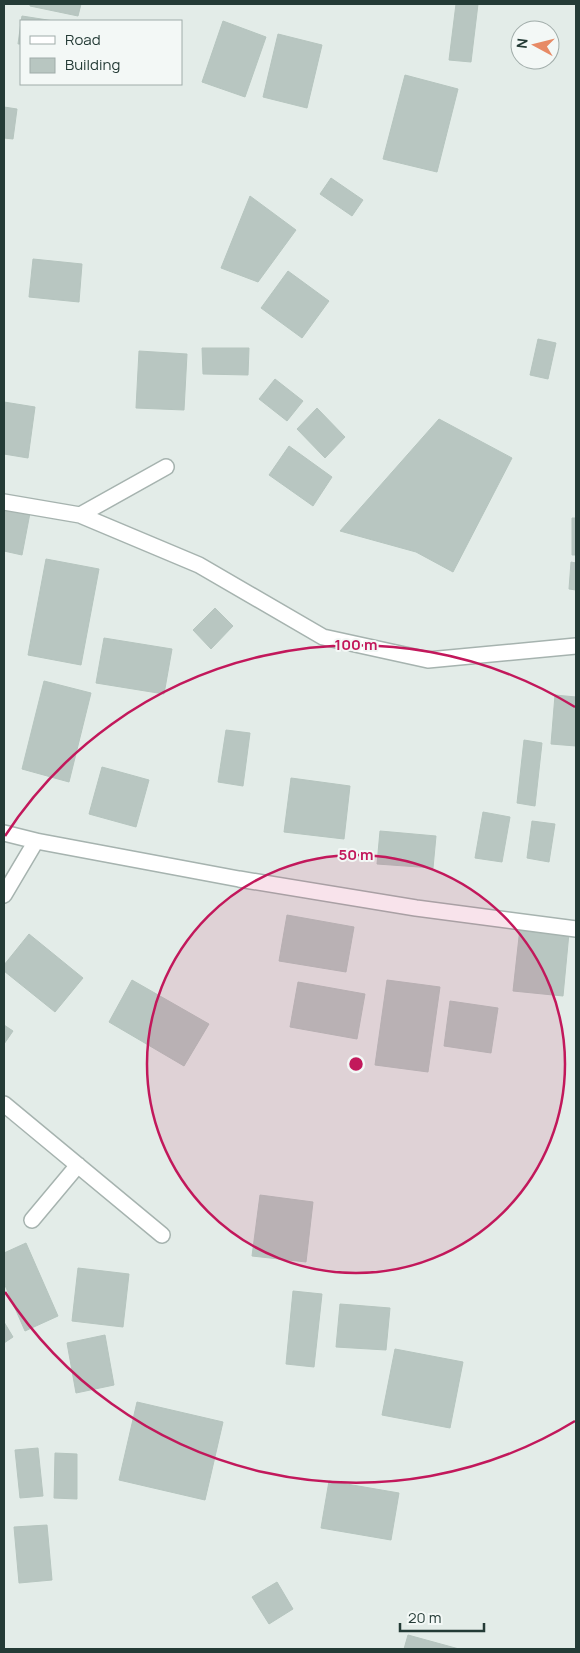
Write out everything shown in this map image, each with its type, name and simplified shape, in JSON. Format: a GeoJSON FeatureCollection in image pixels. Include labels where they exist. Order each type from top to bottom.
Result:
{"type":"FeatureCollection","features":[{"type":"Feature","properties":{"kind":"street"},"geometry":{"type":"LineString","coordinates":[[80,516],[166,467]]}},
{"type":"Feature","properties":{"kind":"street"},"geometry":{"type":"LineString","coordinates":[[4,502],[80,516],[199,565],[323,636],[428,660],[576,646]]}},
{"type":"Feature","properties":{"kind":"street"},"geometry":{"type":"LineString","coordinates":[[4,833],[36,841],[239,879],[416,908],[576,928]]}},
{"type":"Feature","properties":{"kind":"street"},"geometry":{"type":"LineString","coordinates":[[4,895],[36,841]]}},
{"type":"Feature","properties":{"kind":"street"},"geometry":{"type":"LineString","coordinates":[[4,1104],[162,1235]]}},
{"type":"Feature","properties":{"kind":"street"},"geometry":{"type":"LineString","coordinates":[[32,1220],[78,1165]]}},
{"type":"Feature","properties":{"kind":"building"},"geometry":{"type":"Polygon","coordinates":[[[30,4],[81,4],[78,16],[30,6],[30,4]]]}},
{"type":"Feature","properties":{"kind":"building"},"geometry":{"type":"Polygon","coordinates":[[[456,4],[478,4],[471,62],[449,60],[456,4]]]}},
{"type":"Feature","properties":{"kind":"building"},"geometry":{"type":"Polygon","coordinates":[[[22,16],[48,20],[21,20],[22,16]]]}},
{"type":"Feature","properties":{"kind":"building"},"geometry":{"type":"Polygon","coordinates":[[[223,21],[266,37],[245,97],[202,82],[223,21]]]}},
{"type":"Feature","properties":{"kind":"building"},"geometry":{"type":"Polygon","coordinates":[[[278,34],[322,45],[307,108],[263,97],[278,34]]]}},
{"type":"Feature","properties":{"kind":"building"},"geometry":{"type":"Polygon","coordinates":[[[405,75],[458,89],[437,172],[383,159],[405,75]]]}},
{"type":"Feature","properties":{"kind":"building"},"geometry":{"type":"Polygon","coordinates":[[[4,107],[17,109],[13,139],[4,138],[4,107]]]}},
{"type":"Feature","properties":{"kind":"building"},"geometry":{"type":"Polygon","coordinates":[[[331,178],[363,200],[352,216],[320,194],[331,178]]]}},
{"type":"Feature","properties":{"kind":"building"},"geometry":{"type":"Polygon","coordinates":[[[250,196],[296,230],[258,282],[221,268],[250,196]]]}},
{"type":"Feature","properties":{"kind":"building"},"geometry":{"type":"Polygon","coordinates":[[[33,259],[82,264],[79,302],[29,297],[33,259]]]}},
{"type":"Feature","properties":{"kind":"building"},"geometry":{"type":"Polygon","coordinates":[[[288,271],[329,301],[302,338],[261,308],[288,271]]]}},
{"type":"Feature","properties":{"kind":"building"},"geometry":{"type":"Polygon","coordinates":[[[538,339],[556,343],[548,379],[530,375],[538,339]]]}},
{"type":"Feature","properties":{"kind":"building"},"geometry":{"type":"Polygon","coordinates":[[[202,348],[249,348],[248,375],[203,374],[202,348]]]}},
{"type":"Feature","properties":{"kind":"building"},"geometry":{"type":"Polygon","coordinates":[[[139,351],[187,354],[184,410],[136,408],[139,351]]]}},
{"type":"Feature","properties":{"kind":"building"},"geometry":{"type":"Polygon","coordinates":[[[275,379],[303,401],[287,421],[259,399],[275,379]]]}},
{"type":"Feature","properties":{"kind":"building"},"geometry":{"type":"Polygon","coordinates":[[[4,402],[35,407],[28,458],[4,454],[4,402]]]}},
{"type":"Feature","properties":{"kind":"building"},"geometry":{"type":"Polygon","coordinates":[[[317,408],[345,437],[325,458],[297,429],[317,408]]]}},
{"type":"Feature","properties":{"kind":"building"},"geometry":{"type":"Polygon","coordinates":[[[439,419],[512,458],[453,572],[416,552],[340,531],[439,419]]]}},
{"type":"Feature","properties":{"kind":"building"},"geometry":{"type":"Polygon","coordinates":[[[289,446],[332,477],[313,506],[269,475],[289,446]]]}},
{"type":"Feature","properties":{"kind":"building"},"geometry":{"type":"Polygon","coordinates":[[[4,508],[30,513],[22,555],[4,551],[4,508]]]}},
{"type":"Feature","properties":{"kind":"building"},"geometry":{"type":"Polygon","coordinates":[[[572,518],[576,518],[576,555],[572,555],[572,518]]]}},
{"type":"Feature","properties":{"kind":"building"},"geometry":{"type":"Polygon","coordinates":[[[46,559],[99,569],[81,665],[28,655],[46,559]]]}},
{"type":"Feature","properties":{"kind":"building"},"geometry":{"type":"Polygon","coordinates":[[[571,562],[576,563],[576,590],[569,589],[571,562]]]}},
{"type":"Feature","properties":{"kind":"building"},"geometry":{"type":"Polygon","coordinates":[[[215,608],[233,626],[211,649],[193,630],[215,608]]]}},
{"type":"Feature","properties":{"kind":"building"},"geometry":{"type":"Polygon","coordinates":[[[104,638],[172,649],[164,694],[96,683],[104,638]]]}},
{"type":"Feature","properties":{"kind":"building"},"geometry":{"type":"Polygon","coordinates":[[[44,681],[91,693],[69,782],[22,769],[44,681]]]}},
{"type":"Feature","properties":{"kind":"building"},"geometry":{"type":"Polygon","coordinates":[[[555,695],[576,697],[576,746],[551,744],[555,695]]]}},
{"type":"Feature","properties":{"kind":"building"},"geometry":{"type":"Polygon","coordinates":[[[226,730],[250,733],[243,786],[218,782],[226,730]]]}},
{"type":"Feature","properties":{"kind":"building"},"geometry":{"type":"Polygon","coordinates":[[[524,740],[542,743],[535,806],[517,803],[524,740]]]}},
{"type":"Feature","properties":{"kind":"building"},"geometry":{"type":"Polygon","coordinates":[[[102,767],[149,780],[136,827],[89,814],[102,767]]]}},
{"type":"Feature","properties":{"kind":"building"},"geometry":{"type":"Polygon","coordinates":[[[291,778],[350,786],[344,839],[284,832],[291,778]]]}},
{"type":"Feature","properties":{"kind":"building"},"geometry":{"type":"Polygon","coordinates":[[[483,812],[510,817],[502,862],[475,858],[483,812]]]}},
{"type":"Feature","properties":{"kind":"building"},"geometry":{"type":"Polygon","coordinates":[[[532,821],[555,824],[549,862],[527,858],[532,821]]]}},
{"type":"Feature","properties":{"kind":"building"},"geometry":{"type":"Polygon","coordinates":[[[380,831],[436,836],[433,868],[377,864],[380,831]]]}},
{"type":"Feature","properties":{"kind":"building"},"geometry":{"type":"Polygon","coordinates":[[[287,915],[354,927],[346,972],[279,961],[287,915]]]}},
{"type":"Feature","properties":{"kind":"building"},"geometry":{"type":"Polygon","coordinates":[[[520,928],[569,933],[563,996],[513,991],[520,928]]]}},
{"type":"Feature","properties":{"kind":"building"},"geometry":{"type":"Polygon","coordinates":[[[29,934],[83,978],[55,1012],[4,971],[4,965],[29,934]]]}},
{"type":"Feature","properties":{"kind":"building"},"geometry":{"type":"Polygon","coordinates":[[[132,980],[209,1024],[184,1066],[109,1022],[132,980]]]}},
{"type":"Feature","properties":{"kind":"building"},"geometry":{"type":"Polygon","coordinates":[[[387,980],[440,987],[428,1072],[375,1065],[387,980]]]}},
{"type":"Feature","properties":{"kind":"building"},"geometry":{"type":"Polygon","coordinates":[[[298,982],[365,994],[357,1039],[290,1027],[298,982]]]}},
{"type":"Feature","properties":{"kind":"building"},"geometry":{"type":"Polygon","coordinates":[[[450,1001],[498,1008],[491,1053],[444,1046],[450,1001]]]}},
{"type":"Feature","properties":{"kind":"building"},"geometry":{"type":"Polygon","coordinates":[[[4,1025],[13,1031],[4,1044],[4,1025]]]}},
{"type":"Feature","properties":{"kind":"building"},"geometry":{"type":"Polygon","coordinates":[[[260,1195],[313,1202],[306,1262],[252,1256],[260,1195]]]}},
{"type":"Feature","properties":{"kind":"building"},"geometry":{"type":"Polygon","coordinates":[[[26,1243],[58,1316],[25,1331],[4,1283],[4,1253],[26,1243]]]}},
{"type":"Feature","properties":{"kind":"building"},"geometry":{"type":"Polygon","coordinates":[[[78,1268],[129,1274],[123,1327],[72,1321],[78,1268]]]}},
{"type":"Feature","properties":{"kind":"building"},"geometry":{"type":"Polygon","coordinates":[[[293,1291],[322,1294],[314,1367],[286,1364],[293,1291]]]}},
{"type":"Feature","properties":{"kind":"building"},"geometry":{"type":"Polygon","coordinates":[[[340,1304],[390,1308],[386,1350],[336,1347],[340,1304]]]}},
{"type":"Feature","properties":{"kind":"building"},"geometry":{"type":"Polygon","coordinates":[[[4,1322],[13,1337],[4,1343],[4,1322]]]}},
{"type":"Feature","properties":{"kind":"building"},"geometry":{"type":"Polygon","coordinates":[[[105,1335],[114,1385],[76,1393],[67,1343],[105,1335]]]}},
{"type":"Feature","properties":{"kind":"building"},"geometry":{"type":"Polygon","coordinates":[[[395,1349],[463,1362],[450,1428],[382,1415],[395,1349]]]}},
{"type":"Feature","properties":{"kind":"building"},"geometry":{"type":"Polygon","coordinates":[[[137,1402],[223,1422],[205,1500],[119,1480],[137,1402]]]}},
{"type":"Feature","properties":{"kind":"building"},"geometry":{"type":"Polygon","coordinates":[[[38,1448],[43,1496],[20,1498],[15,1450],[38,1448]]]}},
{"type":"Feature","properties":{"kind":"building"},"geometry":{"type":"Polygon","coordinates":[[[55,1453],[77,1454],[77,1499],[54,1498],[55,1453]]]}},
{"type":"Feature","properties":{"kind":"building"},"geometry":{"type":"Polygon","coordinates":[[[329,1481],[399,1493],[391,1540],[321,1528],[329,1481]]]}},
{"type":"Feature","properties":{"kind":"building"},"geometry":{"type":"Polygon","coordinates":[[[47,1525],[52,1580],[19,1583],[14,1527],[47,1525]]]}},
{"type":"Feature","properties":{"kind":"building"},"geometry":{"type":"Polygon","coordinates":[[[277,1582],[293,1609],[269,1624],[252,1597],[277,1582]]]}},
{"type":"Feature","properties":{"kind":"building"},"geometry":{"type":"Polygon","coordinates":[[[408,1635],[459,1649],[404,1649],[408,1635]]]}}]}
